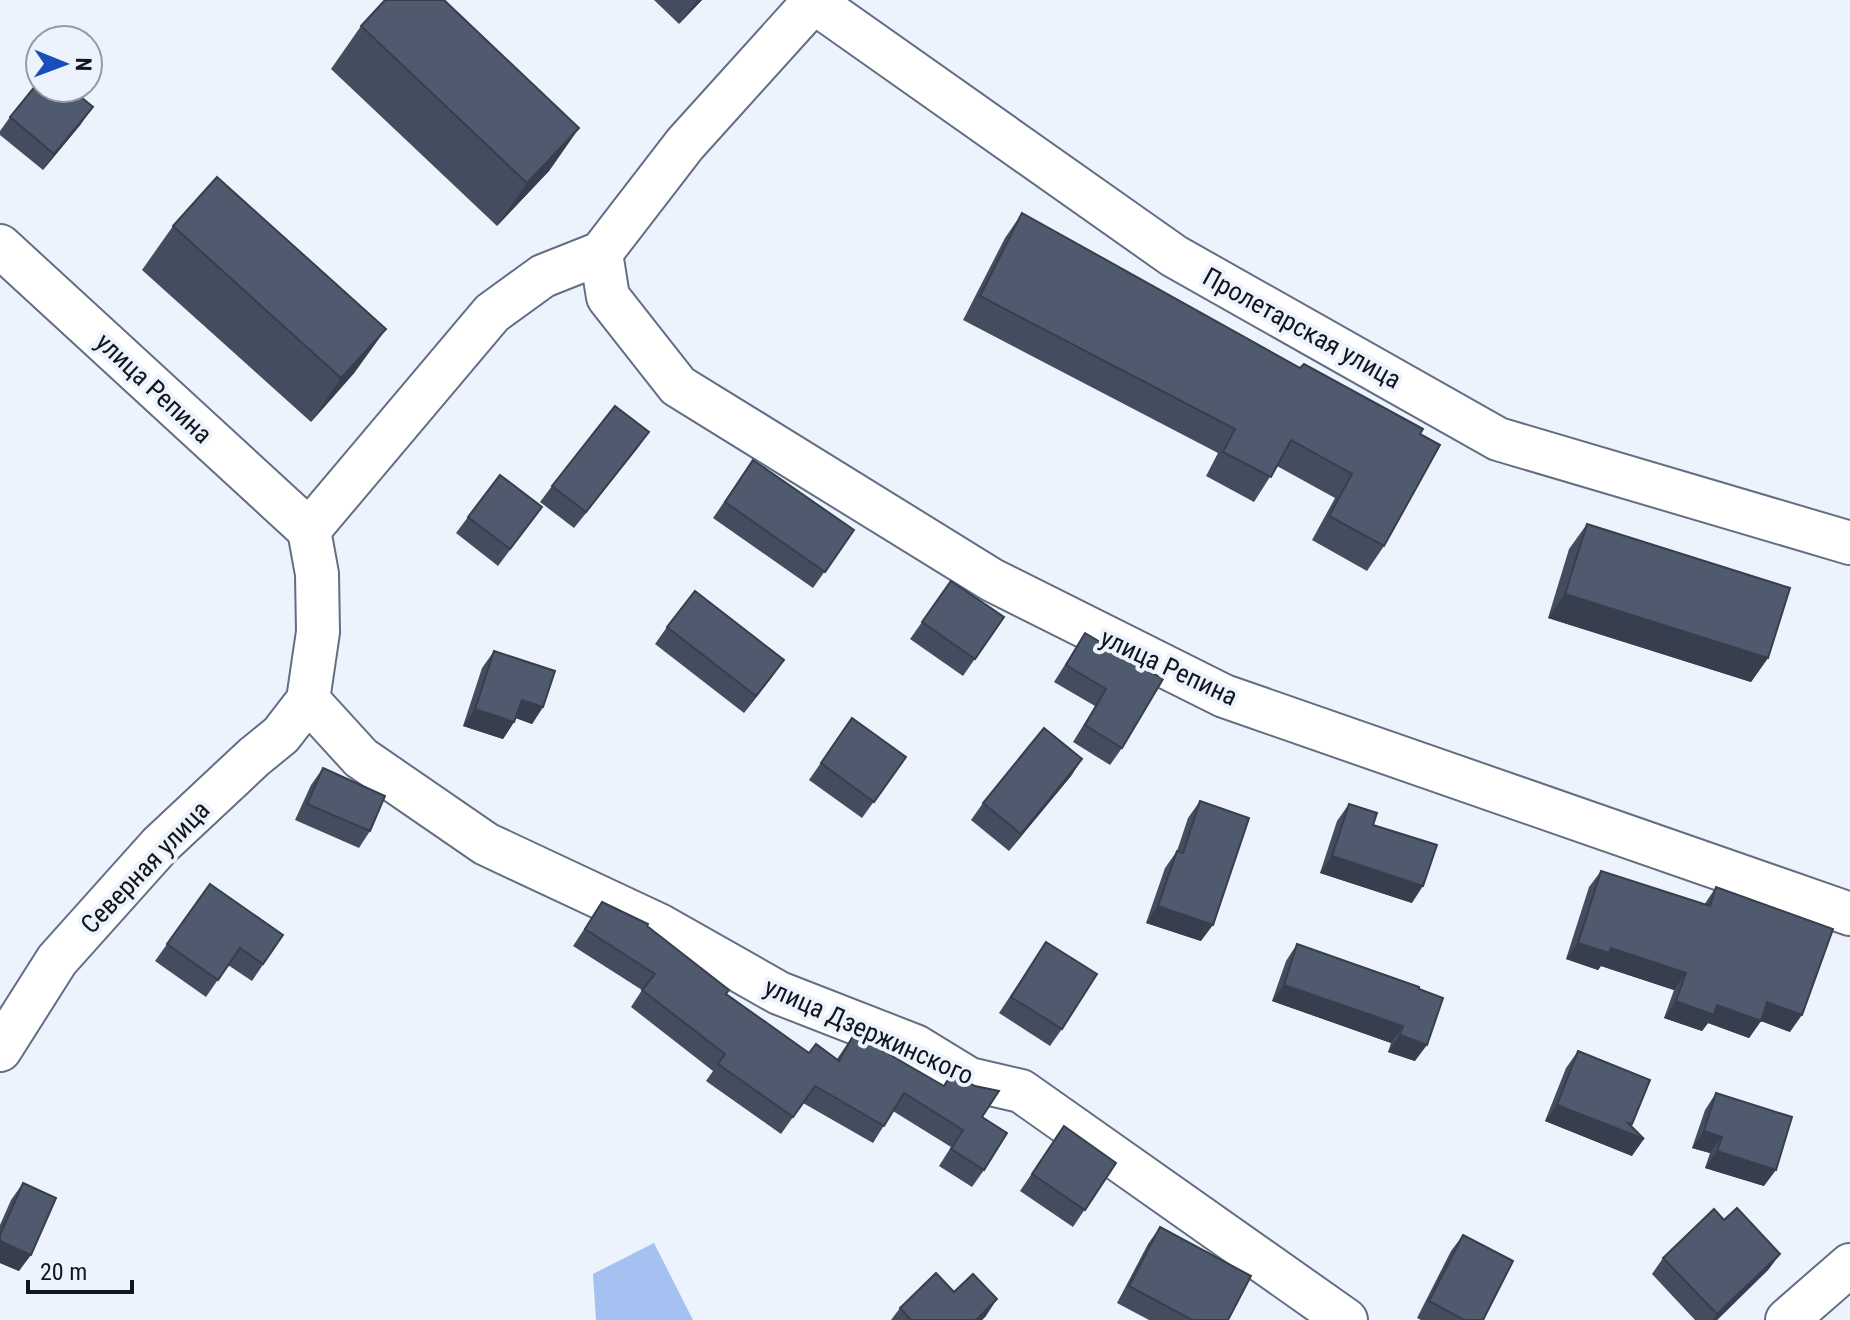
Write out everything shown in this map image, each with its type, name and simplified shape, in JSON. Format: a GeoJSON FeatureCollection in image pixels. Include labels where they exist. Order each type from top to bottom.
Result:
{"type":"FeatureCollection","features":[{"type":"Feature","properties":{"kind":"street"},"geometry":{"type":"LineString","coordinates":[[308,700],[318,632],[317,574],[309,530],[492,313],[543,276],[601,253],[685,144],[813,1]]}},
{"type":"Feature","properties":{"kind":"street","name":"Пролетарская улица"},"geometry":{"type":"LineString","coordinates":[[813,1],[1174,256],[1498,439],[1850,543]]}},
{"type":"Feature","properties":{"kind":"street","name":"улица Репина"},"geometry":{"type":"LineString","coordinates":[[0,246],[309,530]]}},
{"type":"Feature","properties":{"kind":"street","name":"улица Репина"},"geometry":{"type":"LineString","coordinates":[[601,253],[608,297],[678,386],[992,580],[1224,696],[1850,914]]}},
{"type":"Feature","properties":{"kind":"street","name":"Северная улица"},"geometry":{"type":"LineString","coordinates":[[0,1050],[57,960],[160,845],[281,735],[308,700]]}},
{"type":"Feature","properties":{"kind":"street","name":"улица Дзержинского"},"geometry":{"type":"LineString","coordinates":[[308,700],[361,758],[486,844],[659,925],[779,993],[915,1046],[969,1079],[1021,1091],[1346,1320]]}},
{"type":"Feature","properties":{"kind":"street"},"geometry":{"type":"LineString","coordinates":[[1787,1320],[1850,1265]]}},
{"type":"Feature","properties":{"kind":"shaded area"},"geometry":{"type":"Polygon","coordinates":[[[654,1243],[693,1320],[596,1320],[593,1274],[654,1243]]]}},
{"type":"Feature","properties":{"kind":"building"},"geometry":{"type":"Polygon","coordinates":[[[385,0],[444,0],[579,128],[527,183],[361,26],[385,0]]]}},
{"type":"Feature","properties":{"kind":"building"},"geometry":{"type":"Polygon","coordinates":[[[24,100],[24,104],[89,104],[93,107],[54,154],[10,117],[24,100]]]}},
{"type":"Feature","properties":{"kind":"building"},"geometry":{"type":"Polygon","coordinates":[[[217,177],[386,329],[341,378],[173,226],[217,177]]]}},
{"type":"Feature","properties":{"kind":"building"},"geometry":{"type":"Polygon","coordinates":[[[1022,213],[1300,368],[1304,364],[1423,429],[1420,434],[1440,445],[1384,546],[1329,516],[1352,474],[1291,440],[1271,477],[1223,452],[1235,429],[980,296],[1022,213]]]}},
{"type":"Feature","properties":{"kind":"building"},"geometry":{"type":"Polygon","coordinates":[[[615,406],[649,432],[586,512],[552,486],[615,406]]]}},
{"type":"Feature","properties":{"kind":"building"},"geometry":{"type":"Polygon","coordinates":[[[753,460],[854,530],[825,572],[725,502],[753,460]]]}},
{"type":"Feature","properties":{"kind":"building"},"geometry":{"type":"Polygon","coordinates":[[[500,475],[542,507],[510,549],[468,517],[500,475]]]}},
{"type":"Feature","properties":{"kind":"building"},"geometry":{"type":"Polygon","coordinates":[[[1587,524],[1790,588],[1768,658],[1565,594],[1587,524]]]}},
{"type":"Feature","properties":{"kind":"building"},"geometry":{"type":"Polygon","coordinates":[[[951,581],[1004,617],[975,659],[922,622],[951,581]]]}},
{"type":"Feature","properties":{"kind":"building"},"geometry":{"type":"Polygon","coordinates":[[[695,591],[784,660],[756,696],[667,627],[695,591]]]}},
{"type":"Feature","properties":{"kind":"building"},"geometry":{"type":"Polygon","coordinates":[[[1085,633],[1163,679],[1122,748],[1085,725],[1106,689],[1066,665],[1085,633]]]}},
{"type":"Feature","properties":{"kind":"building"},"geometry":{"type":"Polygon","coordinates":[[[494,651],[555,671],[543,707],[522,700],[514,722],[475,709],[494,651]]]}},
{"type":"Feature","properties":{"kind":"building"},"geometry":{"type":"Polygon","coordinates":[[[852,718],[906,757],[874,802],[821,763],[852,718]]]}},
{"type":"Feature","properties":{"kind":"building"},"geometry":{"type":"Polygon","coordinates":[[[1044,728],[1082,759],[1021,834],[983,803],[1044,728]]]}},
{"type":"Feature","properties":{"kind":"building"},"geometry":{"type":"Polygon","coordinates":[[[323,768],[385,796],[370,831],[307,804],[323,768]]]}},
{"type":"Feature","properties":{"kind":"building"},"geometry":{"type":"Polygon","coordinates":[[[1200,801],[1249,818],[1213,925],[1158,906],[1177,851],[1183,853],[1200,801]]]}},
{"type":"Feature","properties":{"kind":"building"},"geometry":{"type":"Polygon","coordinates":[[[1349,804],[1377,813],[1373,825],[1437,845],[1423,886],[1332,856],[1349,804]]]}},
{"type":"Feature","properties":{"kind":"building"},"geometry":{"type":"Polygon","coordinates":[[[1601,871],[1710,906],[1716,887],[1833,929],[1802,1015],[1767,1002],[1761,1021],[1717,1005],[1714,1015],[1676,1001],[1686,973],[1611,948],[1609,953],[1578,943],[1601,871]]]}},
{"type":"Feature","properties":{"kind":"building"},"geometry":{"type":"Polygon","coordinates":[[[210,884],[283,935],[263,964],[240,948],[218,980],[167,944],[210,884]]]}},
{"type":"Feature","properties":{"kind":"building"},"geometry":{"type":"Polygon","coordinates":[[[602,902],[648,924],[729,990],[726,994],[809,1053],[816,1044],[839,1061],[854,1034],[944,1086],[952,1073],[975,1086],[999,1091],[982,1117],[1007,1133],[984,1170],[951,1149],[963,1130],[904,1093],[884,1126],[815,1086],[793,1117],[718,1064],[725,1054],[642,990],[655,974],[585,929],[602,902]]]}},
{"type":"Feature","properties":{"kind":"building"},"geometry":{"type":"Polygon","coordinates":[[[1046,942],[1097,974],[1062,1029],[1011,997],[1046,942]]]}},
{"type":"Feature","properties":{"kind":"building"},"geometry":{"type":"Polygon","coordinates":[[[1297,944],[1443,998],[1427,1045],[1400,1035],[1403,1026],[1284,985],[1297,944]]]}},
{"type":"Feature","properties":{"kind":"building"},"geometry":{"type":"Polygon","coordinates":[[[1578,1051],[1650,1080],[1632,1124],[1628,1123],[1644,1139],[1557,1105],[1578,1051]]]}},
{"type":"Feature","properties":{"kind":"building"},"geometry":{"type":"Polygon","coordinates":[[[1716,1093],[1792,1117],[1776,1170],[1717,1151],[1722,1137],[1704,1131],[1716,1093]]]}},
{"type":"Feature","properties":{"kind":"building"},"geometry":{"type":"Polygon","coordinates":[[[1064,1126],[1116,1163],[1085,1210],[1032,1174],[1064,1126]]]}},
{"type":"Feature","properties":{"kind":"building"},"geometry":{"type":"Polygon","coordinates":[[[23,1183],[56,1198],[31,1255],[0,1241],[23,1183]]]}},
{"type":"Feature","properties":{"kind":"building"},"geometry":{"type":"Polygon","coordinates":[[[1737,1208],[1780,1254],[1717,1314],[1663,1258],[1714,1209],[1724,1220],[1737,1208]]]}},
{"type":"Feature","properties":{"kind":"building"},"geometry":{"type":"Polygon","coordinates":[[[1160,1227],[1251,1276],[1228,1320],[1192,1320],[1129,1286],[1160,1227]]]}},
{"type":"Feature","properties":{"kind":"building"},"geometry":{"type":"Polygon","coordinates":[[[1463,1235],[1513,1261],[1483,1320],[1464,1320],[1429,1301],[1463,1235]]]}},
{"type":"Feature","properties":{"kind":"building"},"geometry":{"type":"Polygon","coordinates":[[[936,1273],[954,1292],[973,1274],[997,1299],[976,1320],[911,1320],[900,1308],[936,1273]]]}}]}
